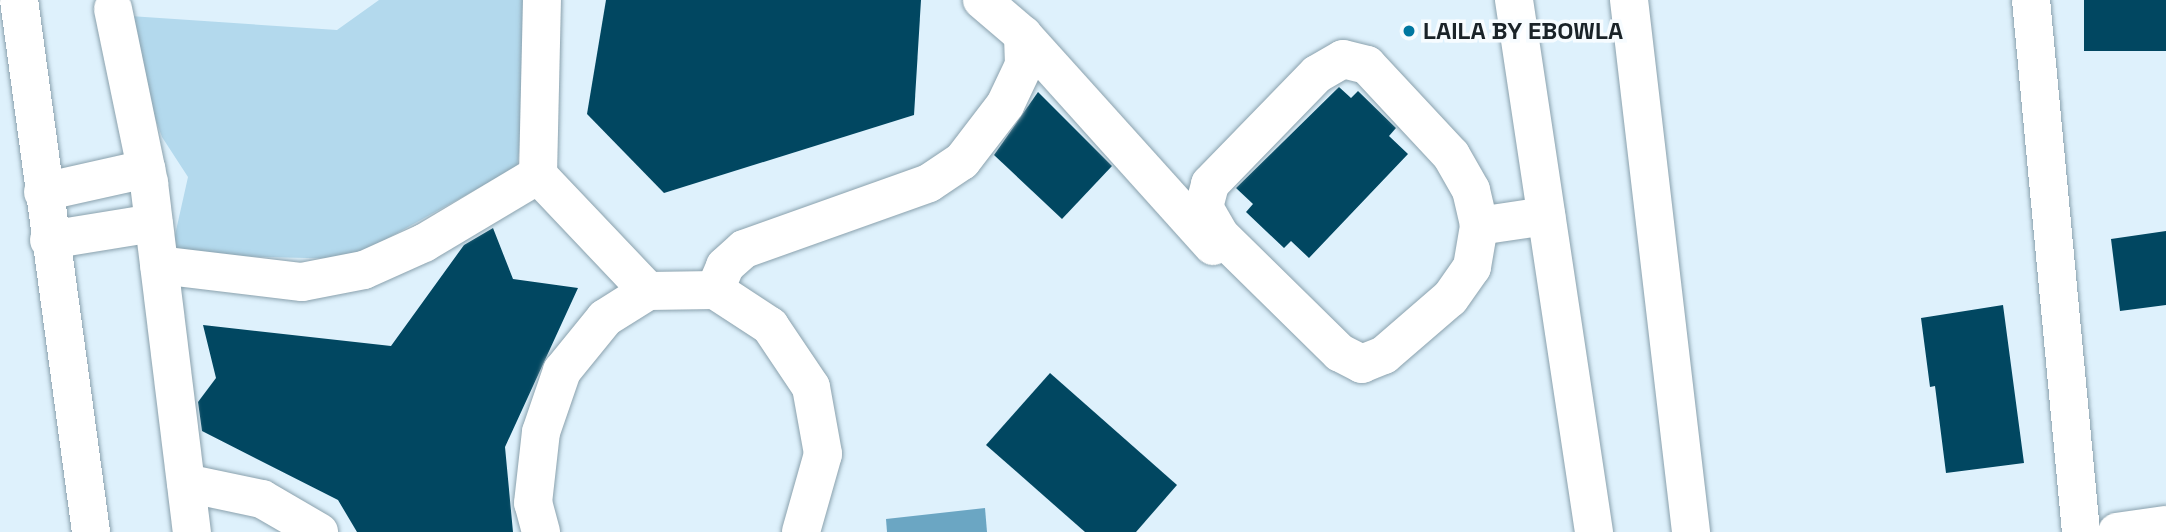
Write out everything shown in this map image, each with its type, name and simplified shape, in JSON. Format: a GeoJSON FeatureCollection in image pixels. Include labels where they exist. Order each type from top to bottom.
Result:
{"type":"FeatureCollection","features":[{"type":"Feature","properties":{"kind":"street"},"geometry":{"type":"LineString","coordinates":[[19,0],[91,532]]}},
{"type":"Feature","properties":{"kind":"street"},"geometry":{"type":"LineString","coordinates":[[542,0],[537,175],[648,291]]}},
{"type":"Feature","properties":{"kind":"street"},"geometry":{"type":"LineString","coordinates":[[982,0],[1023,35],[1312,357]]}},
{"type":"Feature","properties":{"kind":"street"},"geometry":{"type":"LineString","coordinates":[[1514,0],[1594,532]]}},
{"type":"Feature","properties":{"kind":"street"},"geometry":{"type":"LineString","coordinates":[[1629,0],[1691,532]]}},
{"type":"Feature","properties":{"kind":"street"},"geometry":{"type":"LineString","coordinates":[[2031,0],[2081,532]]}},
{"type":"Feature","properties":{"kind":"street"},"geometry":{"type":"LineString","coordinates":[[111,3],[146,169],[192,532]]}},
{"type":"Feature","properties":{"kind":"street"},"geometry":{"type":"LineString","coordinates":[[715,290],[725,266],[744,249],[929,183],[962,161],[1010,95],[1024,65],[1023,35]]}},
{"type":"Feature","properties":{"kind":"street"},"geometry":{"type":"LineString","coordinates":[[1343,59],[1367,65],[1451,155],[1471,190],[1479,226],[1472,267],[1450,298],[1384,355],[1362,364],[1340,353],[1220,235],[1205,207],[1210,184],[1317,74],[1343,59]]}},
{"type":"Feature","properties":{"kind":"street"},"geometry":{"type":"LineString","coordinates":[[43,192],[146,169]]}},
{"type":"Feature","properties":{"kind":"street"},"geometry":{"type":"LineString","coordinates":[[159,265],[302,282],[364,270],[424,243],[537,175]]}},
{"type":"Feature","properties":{"kind":"street"},"geometry":{"type":"LineString","coordinates":[[1479,226],[1546,216]]}},
{"type":"Feature","properties":{"kind":"street"},"geometry":{"type":"LineString","coordinates":[[50,240],[154,223]]}},
{"type":"Feature","properties":{"kind":"street"},"geometry":{"type":"LineString","coordinates":[[541,532],[533,503],[541,432],[562,371],[605,318],[648,291],[715,290],[770,326],[811,387],[823,454],[801,532]]}},
{"type":"Feature","properties":{"kind":"street"},"geometry":{"type":"LineString","coordinates":[[186,483],[262,499],[319,532]]}},
{"type":"Feature","properties":{"kind":"street"},"geometry":{"type":"LineString","coordinates":[[2117,532],[2166,525]]}},
{"type":"Feature","properties":{"kind":"shaded area"},"geometry":{"type":"Polygon","coordinates":[[[379,0],[538,0],[517,167],[350,259],[177,255],[173,244],[188,177],[162,137],[142,83],[130,16],[337,30],[379,0]]]}},
{"type":"Feature","properties":{"kind":"shaded area"},"geometry":{"type":"Polygon","coordinates":[[[985,508],[987,532],[887,532],[886,519],[985,508]]]}},
{"type":"Feature","properties":{"kind":"building"},"geometry":{"type":"Polygon","coordinates":[[[606,0],[921,0],[914,115],[664,193],[587,114],[606,0]]]}},
{"type":"Feature","properties":{"kind":"building"},"geometry":{"type":"Polygon","coordinates":[[[2084,0],[2166,0],[2166,51],[2084,51],[2084,0]]]}},
{"type":"Feature","properties":{"kind":"building"},"geometry":{"type":"Polygon","coordinates":[[[1339,87],[1351,98],[1358,91],[1396,128],[1389,136],[1408,154],[1309,258],[1291,241],[1284,248],[1246,212],[1253,204],[1236,188],[1339,87]]]}},
{"type":"Feature","properties":{"kind":"building"},"geometry":{"type":"Polygon","coordinates":[[[1038,92],[1112,166],[1062,219],[994,155],[1038,92]]]}},
{"type":"Feature","properties":{"kind":"building"},"geometry":{"type":"Polygon","coordinates":[[[493,228],[513,279],[578,288],[505,447],[513,532],[357,532],[338,500],[202,431],[198,402],[216,378],[203,325],[391,346],[464,245],[493,228]]]}},
{"type":"Feature","properties":{"kind":"building"},"geometry":{"type":"Polygon","coordinates":[[[2166,231],[2166,305],[2120,311],[2111,239],[2166,231]]]}},
{"type":"Feature","properties":{"kind":"building"},"geometry":{"type":"Polygon","coordinates":[[[2003,305],[2024,463],[1946,473],[1935,386],[1930,387],[1921,318],[2003,305]]]}},
{"type":"Feature","properties":{"kind":"building"},"geometry":{"type":"Polygon","coordinates":[[[1050,373],[1177,485],[1136,532],[1085,532],[986,445],[1050,373]]]}},
{"type":"Feature","properties":{"kind":"place","name":"LAILA BY EBOWLA"},"geometry":{"type":"Point","coordinates":[1409,31]}}]}
